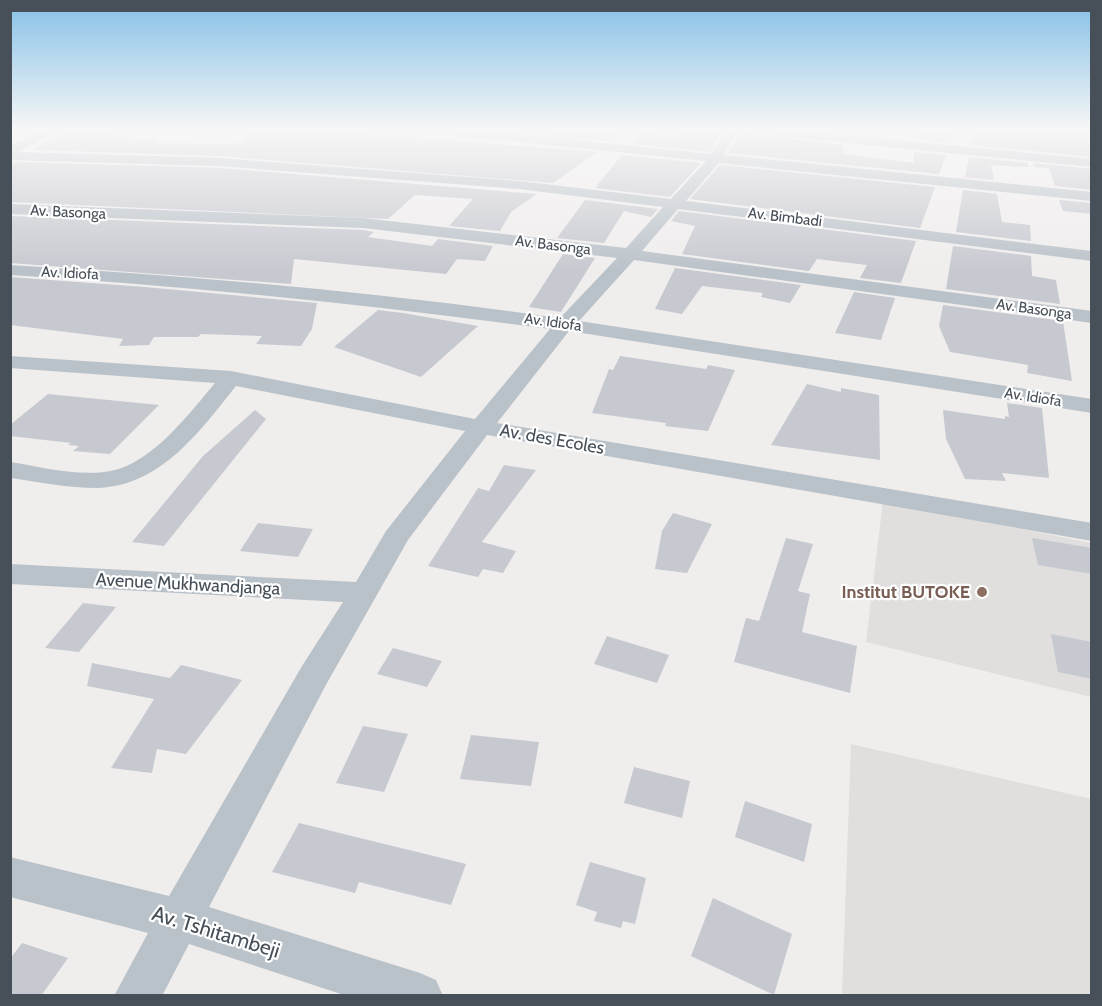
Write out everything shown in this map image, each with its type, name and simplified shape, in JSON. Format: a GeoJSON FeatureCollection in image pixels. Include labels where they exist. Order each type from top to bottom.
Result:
{"type":"FeatureCollection","features":[{"type":"Feature","properties":{"kind":"street","name":"Av. Bimbadi"},"geometry":{"type":"LineString","coordinates":[[425,177],[674,202],[1092,256]]}},
{"type":"Feature","properties":{"kind":"street"},"geometry":{"type":"LineString","coordinates":[[137,996],[314,675],[365,593],[396,537],[565,324],[698,177]]}},
{"type":"Feature","properties":{"kind":"street"},"geometry":{"type":"LineString","coordinates":[[888,177],[1092,198]]}},
{"type":"Feature","properties":{"kind":"street","name":"Av. Basonga"},"geometry":{"type":"LineString","coordinates":[[10,209],[363,223],[630,254],[1092,317]]}},
{"type":"Feature","properties":{"kind":"street","name":"Av. Idiofa"},"geometry":{"type":"LineString","coordinates":[[10,270],[84,273],[294,290],[565,324],[1092,406]]}},
{"type":"Feature","properties":{"kind":"street","name":"Av. des Ecoles"},"geometry":{"type":"LineString","coordinates":[[10,362],[231,378],[481,427],[1092,532]]}},
{"type":"Feature","properties":{"kind":"street"},"geometry":{"type":"LineString","coordinates":[[10,470],[66,478],[109,479],[122,476],[145,465],[185,434],[231,378]]}},
{"type":"Feature","properties":{"kind":"street","name":"Avenue Mukhwandjanga"},"geometry":{"type":"LineString","coordinates":[[10,574],[365,593]]}},
{"type":"Feature","properties":{"kind":"street","name":"Av. Tshitambeji"},"geometry":{"type":"LineString","coordinates":[[10,877],[180,920],[420,996]]}},
{"type":"Feature","properties":{"kind":"shaded area","name":"Institut BUTOKE"},"geometry":{"type":"Polygon","coordinates":[[[883,501],[1091,543],[1091,697],[866,642],[883,501]]]}},
{"type":"Feature","properties":{"kind":"shaded area"},"geometry":{"type":"Polygon","coordinates":[[[851,744],[1091,799],[1091,995],[842,995],[851,744]]]}},
{"type":"Feature","properties":{"kind":"building"},"geometry":{"type":"Polygon","coordinates":[[[10,177],[328,177],[537,194],[511,212],[500,231],[449,226],[473,199],[415,195],[388,219],[10,202],[10,177]]]}},
{"type":"Feature","properties":{"kind":"building"},"geometry":{"type":"Polygon","coordinates":[[[478,177],[562,177],[553,183],[478,177]]]}},
{"type":"Feature","properties":{"kind":"building"},"geometry":{"type":"Polygon","coordinates":[[[604,177],[688,177],[670,197],[595,188],[604,177]]]}},
{"type":"Feature","properties":{"kind":"building"},"geometry":{"type":"Polygon","coordinates":[[[709,177],[837,177],[935,187],[920,228],[690,199],[709,177]]]}},
{"type":"Feature","properties":{"kind":"building"},"geometry":{"type":"Polygon","coordinates":[[[965,177],[993,177],[994,180],[965,177]]]}},
{"type":"Feature","properties":{"kind":"building"},"geometry":{"type":"Polygon","coordinates":[[[1052,177],[1092,177],[1092,190],[1055,186],[1052,177]]]}},
{"type":"Feature","properties":{"kind":"building"},"geometry":{"type":"Polygon","coordinates":[[[963,190],[997,194],[1002,222],[1030,225],[1031,241],[956,232],[963,190]]]}},
{"type":"Feature","properties":{"kind":"building"},"geometry":{"type":"Polygon","coordinates":[[[585,200],[658,209],[651,217],[624,211],[604,243],[557,238],[585,200]]]}},
{"type":"Feature","properties":{"kind":"building"},"geometry":{"type":"Polygon","coordinates":[[[1059,200],[1092,203],[1092,214],[1063,211],[1059,200]]]}},
{"type":"Feature","properties":{"kind":"building"},"geometry":{"type":"Polygon","coordinates":[[[679,211],[916,241],[901,283],[860,278],[867,265],[817,259],[809,271],[682,254],[695,226],[671,221],[679,211]]]}},
{"type":"Feature","properties":{"kind":"building"},"geometry":{"type":"Polygon","coordinates":[[[10,216],[363,230],[374,232],[368,237],[432,246],[438,239],[493,246],[485,261],[457,259],[446,274],[294,259],[291,284],[10,263],[10,216]]]}},
{"type":"Feature","properties":{"kind":"building"},"geometry":{"type":"Polygon","coordinates":[[[953,246],[1031,256],[1032,276],[1056,280],[1060,304],[946,289],[953,246]]]}},
{"type":"Feature","properties":{"kind":"building"},"geometry":{"type":"Polygon","coordinates":[[[563,254],[595,258],[561,312],[529,307],[563,254]]]}},
{"type":"Feature","properties":{"kind":"building"},"geometry":{"type":"Polygon","coordinates":[[[675,268],[801,285],[790,303],[761,297],[763,293],[702,286],[682,314],[655,309],[675,268]]]}},
{"type":"Feature","properties":{"kind":"building"},"geometry":{"type":"Polygon","coordinates":[[[10,277],[317,303],[312,329],[301,346],[256,344],[262,336],[201,334],[198,337],[154,337],[149,345],[119,346],[123,339],[10,325],[10,277]]]}},
{"type":"Feature","properties":{"kind":"building"},"geometry":{"type":"Polygon","coordinates":[[[854,292],[895,298],[881,340],[835,333],[854,292]]]}},
{"type":"Feature","properties":{"kind":"building"},"geometry":{"type":"Polygon","coordinates":[[[943,305],[1063,321],[1072,381],[1027,373],[1028,365],[950,352],[939,326],[943,305]]]}},
{"type":"Feature","properties":{"kind":"building"},"geometry":{"type":"Polygon","coordinates":[[[378,310],[478,326],[421,377],[334,347],[378,310]]]}},
{"type":"Feature","properties":{"kind":"building"},"geometry":{"type":"Polygon","coordinates":[[[620,356],[706,369],[708,365],[735,370],[708,431],[665,426],[666,423],[592,413],[609,369],[613,370],[620,356]]]}},
{"type":"Feature","properties":{"kind":"building"},"geometry":{"type":"Polygon","coordinates":[[[807,384],[841,392],[841,388],[879,395],[880,460],[771,445],[807,384]]]}},
{"type":"Feature","properties":{"kind":"building"},"geometry":{"type":"Polygon","coordinates":[[[48,394],[159,405],[110,454],[73,451],[79,446],[68,445],[71,443],[10,436],[10,425],[48,394]]]}},
{"type":"Feature","properties":{"kind":"building"},"geometry":{"type":"Polygon","coordinates":[[[1007,403],[1042,408],[1049,478],[1002,473],[1006,481],[965,479],[946,439],[943,410],[1005,419],[1005,416],[1009,417],[1007,403]]]}},
{"type":"Feature","properties":{"kind":"building"},"geometry":{"type":"Polygon","coordinates":[[[255,410],[266,419],[164,546],[132,542],[203,456],[255,410]]]}},
{"type":"Feature","properties":{"kind":"building"},"geometry":{"type":"Polygon","coordinates":[[[504,465],[536,470],[482,542],[516,551],[503,573],[483,569],[478,577],[428,566],[478,488],[489,491],[504,465]]]}},
{"type":"Feature","properties":{"kind":"building"},"geometry":{"type":"Polygon","coordinates":[[[673,513],[712,524],[687,573],[655,569],[662,531],[673,513]]]}},
{"type":"Feature","properties":{"kind":"building"},"geometry":{"type":"Polygon","coordinates":[[[258,523],[313,529],[298,557],[240,551],[258,523]]]}},
{"type":"Feature","properties":{"kind":"building"},"geometry":{"type":"Polygon","coordinates":[[[786,538],[813,544],[798,591],[810,594],[802,632],[857,646],[850,693],[734,662],[746,618],[759,621],[786,538]]]}},
{"type":"Feature","properties":{"kind":"building"},"geometry":{"type":"Polygon","coordinates":[[[1032,538],[1092,548],[1092,574],[1038,565],[1032,538]]]}},
{"type":"Feature","properties":{"kind":"building"},"geometry":{"type":"Polygon","coordinates":[[[83,603],[116,607],[79,652],[45,648],[83,603]]]}},
{"type":"Feature","properties":{"kind":"building"},"geometry":{"type":"Polygon","coordinates":[[[1051,634],[1092,642],[1092,679],[1058,672],[1051,634]]]}},
{"type":"Feature","properties":{"kind":"building"},"geometry":{"type":"Polygon","coordinates":[[[607,636],[669,655],[657,683],[594,664],[607,636]]]}},
{"type":"Feature","properties":{"kind":"building"},"geometry":{"type":"Polygon","coordinates":[[[393,648],[442,661],[427,687],[377,674],[393,648]]]}},
{"type":"Feature","properties":{"kind":"building"},"geometry":{"type":"Polygon","coordinates":[[[92,663],[170,678],[181,665],[242,680],[186,754],[157,749],[152,773],[111,768],[154,699],[87,686],[92,663]]]}},
{"type":"Feature","properties":{"kind":"building"},"geometry":{"type":"Polygon","coordinates":[[[363,726],[408,734],[384,792],[336,783],[363,726]]]}},
{"type":"Feature","properties":{"kind":"building"},"geometry":{"type":"Polygon","coordinates":[[[471,735],[539,742],[531,786],[460,779],[471,735]]]}},
{"type":"Feature","properties":{"kind":"building"},"geometry":{"type":"Polygon","coordinates":[[[634,767],[690,781],[682,818],[624,803],[634,767]]]}},
{"type":"Feature","properties":{"kind":"building"},"geometry":{"type":"Polygon","coordinates":[[[745,801],[812,824],[804,862],[735,837],[745,801]]]}},
{"type":"Feature","properties":{"kind":"building"},"geometry":{"type":"Polygon","coordinates":[[[299,823],[466,864],[451,905],[359,882],[355,893],[272,872],[299,823]]]}},
{"type":"Feature","properties":{"kind":"building"},"geometry":{"type":"Polygon","coordinates":[[[590,862],[646,878],[635,924],[623,921],[621,928],[594,921],[597,912],[576,905],[590,862]]]}},
{"type":"Feature","properties":{"kind":"building"},"geometry":{"type":"Polygon","coordinates":[[[713,898],[792,934],[774,995],[691,956],[713,898]]]}},
{"type":"Feature","properties":{"kind":"building"},"geometry":{"type":"Polygon","coordinates":[[[22,943],[68,958],[41,996],[10,996],[10,959],[22,943]]]}},
{"type":"Feature","properties":{"kind":"place","name":"Institut BUTOKE"},"geometry":{"type":"Point","coordinates":[982,592]}}]}
